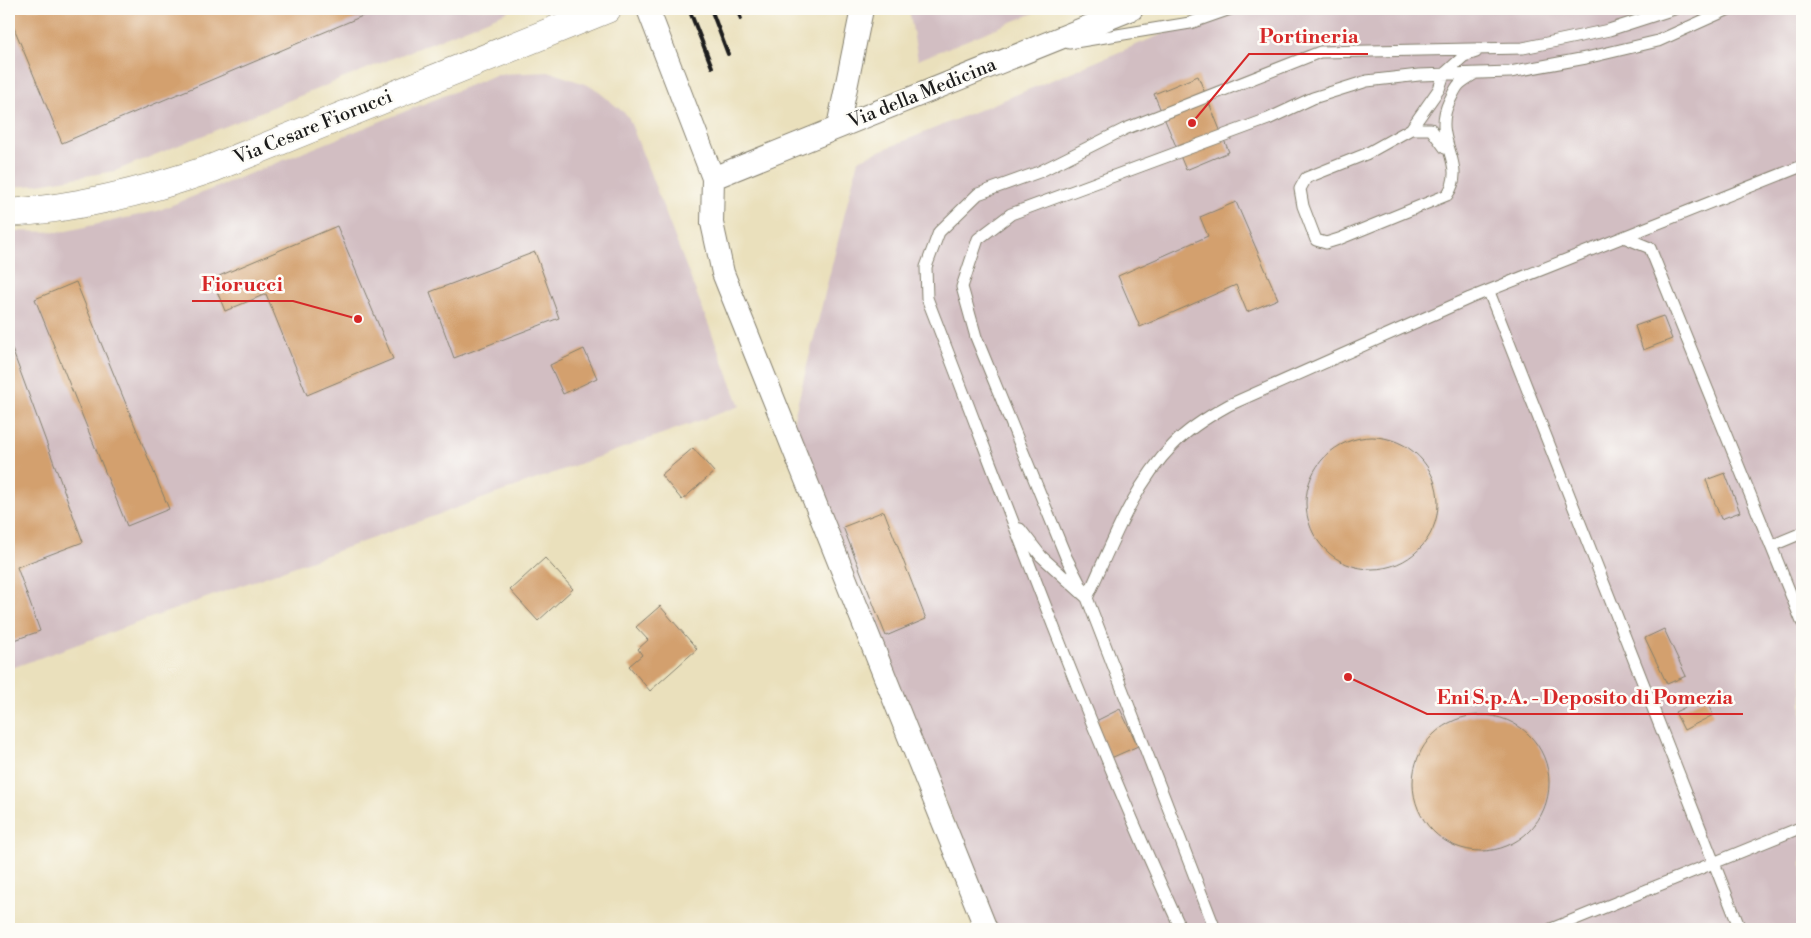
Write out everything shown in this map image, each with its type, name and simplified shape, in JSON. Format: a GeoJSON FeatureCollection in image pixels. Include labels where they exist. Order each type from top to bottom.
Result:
{"type":"FeatureCollection","features":[{"type":"Feature","properties":{"kind":"street","name":"Via Cesare Fiorucci"},"geometry":{"type":"LineString","coordinates":[[9,213],[42,211],[156,188],[213,168],[607,9]]}},
{"type":"Feature","properties":{"kind":"street"},"geometry":{"type":"LineString","coordinates":[[648,9],[713,178],[712,223],[723,273],[986,929]]}},
{"type":"Feature","properties":{"kind":"street"},"geometry":{"type":"LineString","coordinates":[[838,128],[862,9]]}},
{"type":"Feature","properties":{"kind":"street","name":"Via della Medicina"},"geometry":{"type":"LineString","coordinates":[[713,178],[1132,9]]}},
{"type":"Feature","properties":{"kind":"lane"},"geometry":{"type":"LineString","coordinates":[[1033,49],[1190,23],[1230,9]]}},
{"type":"Feature","properties":{"kind":"lane"},"geometry":{"type":"LineString","coordinates":[[1181,929],[1144,850],[1096,732],[927,298],[926,267],[939,232],[978,194],[1039,172],[1125,129],[1320,52],[1523,48],[1609,30],[1674,9]]}},
{"type":"Feature","properties":{"kind":"lane"},"geometry":{"type":"LineString","coordinates":[[1215,929],[1087,598],[1066,557],[976,337],[962,287],[978,239],[1012,214],[1268,119],[1313,98],[1367,81],[1444,74],[1510,72],[1586,58],[1658,41],[1729,9]]}},
{"type":"Feature","properties":{"kind":"lane"},"geometry":{"type":"LineString","coordinates":[[1475,74],[1457,84],[1443,115],[1445,140],[1455,172],[1454,184],[1447,195],[1326,243],[1316,240],[1303,206],[1300,189],[1306,178],[1366,154],[1411,129],[1439,90],[1444,74],[1464,56],[1484,49]]}},
{"type":"Feature","properties":{"kind":"lane"},"geometry":{"type":"LineString","coordinates":[[1411,129],[1431,129],[1442,142],[1452,161]]}},
{"type":"Feature","properties":{"kind":"lane"},"geometry":{"type":"LineString","coordinates":[[1087,598],[1136,494],[1172,445],[1199,422],[1229,405],[1489,292],[1802,166]]}},
{"type":"Feature","properties":{"kind":"lane"},"geometry":{"type":"LineString","coordinates":[[1626,238],[1650,248],[1802,622]]}},
{"type":"Feature","properties":{"kind":"lane"},"geometry":{"type":"LineString","coordinates":[[1489,292],[1740,929]]}},
{"type":"Feature","properties":{"kind":"lane"},"geometry":{"type":"LineString","coordinates":[[1000,487],[1015,522],[1041,556],[1087,598]]}},
{"type":"Feature","properties":{"kind":"lane"},"geometry":{"type":"LineString","coordinates":[[1772,546],[1802,533]]}},
{"type":"Feature","properties":{"kind":"lane"},"geometry":{"type":"LineString","coordinates":[[1551,929],[1802,827]]}},
{"type":"Feature","properties":{"kind":"shaded area"},"geometry":{"type":"Polygon","coordinates":[[[9,9],[510,9],[507,12],[115,171],[27,186],[9,187],[9,9]]]}},
{"type":"Feature","properties":{"kind":"shaded area"},"geometry":{"type":"Polygon","coordinates":[[[909,9],[1044,9],[918,60],[909,9]]]}},
{"type":"Feature","properties":{"kind":"shaded area"},"geometry":{"type":"Polygon","coordinates":[[[1223,9],[1802,9],[1802,929],[997,929],[792,426],[858,160],[1223,9]]]}},
{"type":"Feature","properties":{"kind":"shaded area"},"geometry":{"type":"Polygon","coordinates":[[[551,72],[593,87],[628,116],[740,406],[9,669],[9,231],[62,232],[157,211],[498,74],[551,72]]]}},
{"type":"Feature","properties":{"kind":"building"},"geometry":{"type":"Polygon","coordinates":[[[9,9],[379,9],[62,143],[9,16],[9,9]]]}},
{"type":"Feature","properties":{"kind":"building"},"geometry":{"type":"Polygon","coordinates":[[[1198,76],[1229,152],[1186,170],[1154,94],[1198,76]]]}},
{"type":"Feature","properties":{"kind":"building"},"geometry":{"type":"Polygon","coordinates":[[[1236,202],[1278,299],[1247,312],[1236,285],[1140,327],[1118,276],[1208,236],[1200,217],[1236,202]]]}},
{"type":"Feature","properties":{"kind":"building"},"geometry":{"type":"Polygon","coordinates":[[[337,226],[393,359],[307,395],[266,294],[225,311],[212,279],[337,226]]]}},
{"type":"Feature","properties":{"kind":"building"},"geometry":{"type":"Polygon","coordinates":[[[535,252],[559,318],[454,358],[430,292],[535,252]]]}},
{"type":"Feature","properties":{"kind":"building"},"geometry":{"type":"Polygon","coordinates":[[[76,282],[169,509],[127,526],[35,299],[76,282]]]}},
{"type":"Feature","properties":{"kind":"building"},"geometry":{"type":"Polygon","coordinates":[[[1663,316],[1672,339],[1643,350],[1635,326],[1663,316]]]}},
{"type":"Feature","properties":{"kind":"building"},"geometry":{"type":"Polygon","coordinates":[[[9,341],[83,542],[17,567],[40,631],[9,642],[9,341]]]}},
{"type":"Feature","properties":{"kind":"building"},"geometry":{"type":"Polygon","coordinates":[[[584,349],[597,378],[563,394],[550,365],[584,349]]]}},
{"type":"Feature","properties":{"kind":"building"},"geometry":{"type":"Polygon","coordinates":[[[1372,437],[1385,438],[1397,442],[1419,456],[1433,478],[1437,490],[1437,516],[1433,528],[1419,550],[1397,564],[1385,568],[1372,569],[1359,568],[1347,564],[1325,550],[1311,528],[1307,516],[1306,503],[1307,490],[1311,478],[1325,456],[1347,442],[1359,438],[1372,437]]]}},
{"type":"Feature","properties":{"kind":"building"},"geometry":{"type":"Polygon","coordinates":[[[693,448],[714,472],[682,500],[661,475],[693,448]]]}},
{"type":"Feature","properties":{"kind":"building"},"geometry":{"type":"Polygon","coordinates":[[[1725,473],[1740,512],[1721,519],[1706,480],[1725,473]]]}},
{"type":"Feature","properties":{"kind":"building"},"geometry":{"type":"Polygon","coordinates":[[[884,511],[926,619],[886,636],[843,527],[884,511]]]}},
{"type":"Feature","properties":{"kind":"building"},"geometry":{"type":"Polygon","coordinates":[[[545,558],[573,589],[538,621],[510,590],[545,558]]]}},
{"type":"Feature","properties":{"kind":"building"},"geometry":{"type":"Polygon","coordinates":[[[660,606],[697,649],[650,691],[629,666],[642,655],[638,649],[648,640],[636,627],[660,606]]]}},
{"type":"Feature","properties":{"kind":"building"},"geometry":{"type":"Polygon","coordinates":[[[1664,629],[1686,676],[1667,684],[1645,638],[1664,629]]]}},
{"type":"Feature","properties":{"kind":"building"},"geometry":{"type":"Polygon","coordinates":[[[1705,698],[1713,715],[1684,730],[1675,712],[1705,698]]]}},
{"type":"Feature","properties":{"kind":"building"},"geometry":{"type":"Polygon","coordinates":[[[1120,709],[1138,746],[1111,758],[1094,722],[1120,709]]]}},
{"type":"Feature","properties":{"kind":"building"},"geometry":{"type":"Polygon","coordinates":[[[1481,715],[1507,720],[1519,726],[1529,735],[1538,745],[1544,757],[1549,783],[1544,809],[1538,821],[1529,831],[1519,840],[1507,846],[1481,851],[1455,846],[1443,840],[1433,831],[1424,821],[1418,809],[1413,783],[1418,757],[1424,745],[1433,735],[1443,726],[1455,720],[1481,715]]]}},
{"type":"Feature","properties":{"kind":"railway"},"geometry":{"type":"LineString","coordinates":[[689,9],[712,67]]}},
{"type":"Feature","properties":{"kind":"railway"},"geometry":{"type":"LineString","coordinates":[[711,9],[728,54]]}},
{"type":"Feature","properties":{"kind":"railway"},"geometry":{"type":"LineString","coordinates":[[737,9],[741,19]]}},
{"type":"Feature","properties":{"kind":"place","name":"Portineria"},"geometry":{"type":"Point","coordinates":[1192,123]}},
{"type":"Feature","properties":{"kind":"place","name":"Fiorucci"},"geometry":{"type":"Point","coordinates":[358,319]}},
{"type":"Feature","properties":{"kind":"place","name":"Eni S.p.A. - Deposito di Pomezia"},"geometry":{"type":"Point","coordinates":[1348,677]}}]}
